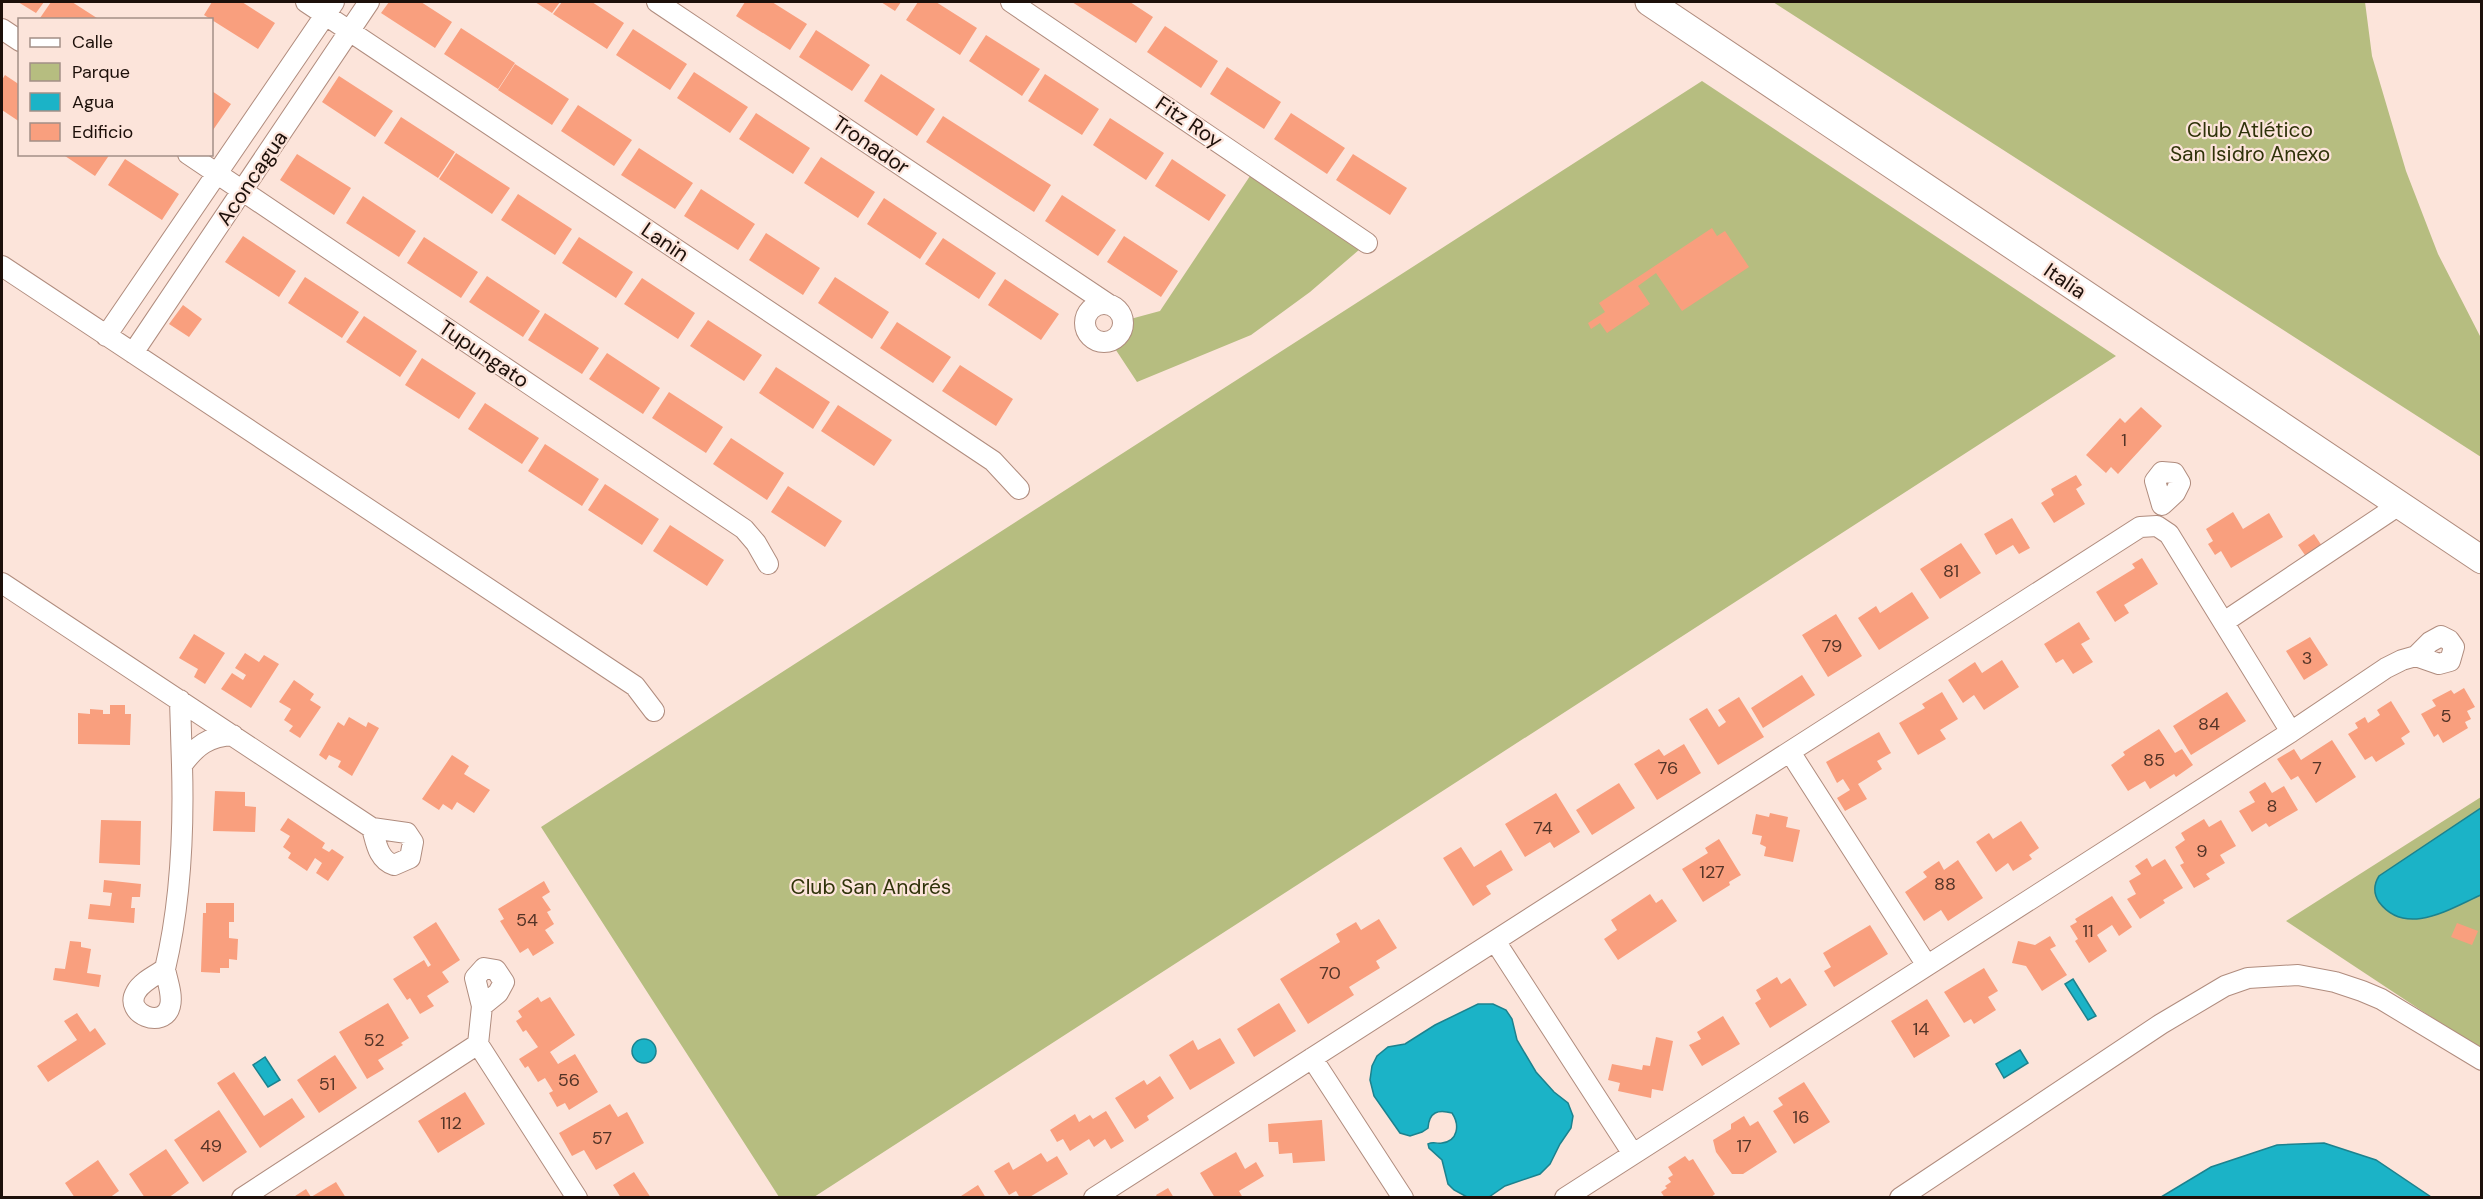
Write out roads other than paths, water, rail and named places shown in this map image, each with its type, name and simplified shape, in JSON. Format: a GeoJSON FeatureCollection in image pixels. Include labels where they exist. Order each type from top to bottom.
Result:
{"type":"FeatureCollection","features":[{"type":"Feature","properties":{"kind":"street","name":"Lanin"},"geometry":{"type":"LineString","coordinates":[[306,2],[330,8],[350,32],[993,461],[1019,489]]}},
{"type":"Feature","properties":{"kind":"street","name":"Aconcagua"},"geometry":{"type":"LineString","coordinates":[[133,354],[369,2]]}},
{"type":"Feature","properties":{"kind":"street","name":"Tronador"},"geometry":{"type":"LineString","coordinates":[[657,2],[1118,310],[1123,321],[1119,333],[1110,341],[1098,340],[1088,333],[1085,321],[1088,301],[1085,288]]}},
{"type":"Feature","properties":{"kind":"street","name":"Fitz Roy"},"geometry":{"type":"LineString","coordinates":[[1011,2],[1367,243]]}},
{"type":"Feature","properties":{"kind":"street","name":"Italia"},"geometry":{"type":"LineString","coordinates":[[1649,2],[2481,560]]}},
{"type":"Feature","properties":{"kind":"street","name":"Aconcagua"},"geometry":{"type":"LineString","coordinates":[[106,336],[330,8]]}},
{"type":"Feature","properties":{"kind":"street"},"geometry":{"type":"LineString","coordinates":[[2,29],[18,40]]}},
{"type":"Feature","properties":{"kind":"street","name":"Tupungato"},"geometry":{"type":"LineString","coordinates":[[191,156],[242,193],[744,529],[756,543],[768,564]]}},
{"type":"Feature","properties":{"kind":"street"},"geometry":{"type":"LineString","coordinates":[[2,266],[635,686],[654,711]]}},
{"type":"Feature","properties":{"kind":"street"},"geometry":{"type":"LineString","coordinates":[[1087,315],[1096,306],[1108,304]]}},
{"type":"Feature","properties":{"kind":"street"},"geometry":{"type":"LineString","coordinates":[[2157,526],[2162,505]]}},
{"type":"Feature","properties":{"kind":"street"},"geometry":{"type":"LineString","coordinates":[[2224,622],[2399,505]]}},
{"type":"Feature","properties":{"kind":"street"},"geometry":{"type":"LineString","coordinates":[[1094,1197],[2140,527],[2157,526],[2169,534],[2291,732]]}},
{"type":"Feature","properties":{"kind":"street"},"geometry":{"type":"LineString","coordinates":[[2,583],[372,828]]}},
{"type":"Feature","properties":{"kind":"street"},"geometry":{"type":"LineString","coordinates":[[1565,1197],[2291,732],[2386,668],[2416,656]]}},
{"type":"Feature","properties":{"kind":"street"},"geometry":{"type":"LineString","coordinates":[[165,969],[181,868],[184,824],[180,700]]}},
{"type":"Feature","properties":{"kind":"street"},"geometry":{"type":"LineString","coordinates":[[182,765],[193,750],[206,740],[233,735]]}},
{"type":"Feature","properties":{"kind":"street"},"geometry":{"type":"LineString","coordinates":[[1790,752],[1926,964]]}},
{"type":"Feature","properties":{"kind":"street"},"geometry":{"type":"LineString","coordinates":[[1495,941],[1633,1154]]}},
{"type":"Feature","properties":{"kind":"street"},"geometry":{"type":"LineString","coordinates":[[1900,1197],[2161,1024],[2225,986],[2248,978],[2298,975],[2335,982],[2362,991],[2381,999],[2481,1060]]}},
{"type":"Feature","properties":{"kind":"street"},"geometry":{"type":"LineString","coordinates":[[482,1006],[478,1044],[577,1197]]}},
{"type":"Feature","properties":{"kind":"street"},"geometry":{"type":"LineString","coordinates":[[242,1197],[478,1044]]}},
{"type":"Feature","properties":{"kind":"street"},"geometry":{"type":"LineString","coordinates":[[1312,1058],[1403,1197]]}},
{"type":"Feature","properties":{"kind":"water"},"geometry":{"type":"Polygon","coordinates":[[[2481,808],[2481,895],[2429,917],[2402,918],[2390,913],[2379,902],[2376,895],[2376,882],[2379,876],[2481,808]]]}},
{"type":"Feature","properties":{"kind":"water"},"geometry":{"type":"Polygon","coordinates":[[[2073,979],[2096,1016],[2088,1020],[2065,984],[2073,979]]]}},
{"type":"Feature","properties":{"kind":"water"},"geometry":{"type":"Polygon","coordinates":[[[1478,1004],[1493,1004],[1506,1010],[1512,1019],[1517,1040],[1536,1072],[1554,1092],[1568,1103],[1573,1116],[1571,1128],[1550,1164],[1540,1174],[1505,1186],[1489,1197],[1467,1197],[1448,1184],[1442,1160],[1429,1148],[1428,1144],[1447,1142],[1454,1136],[1457,1127],[1452,1113],[1442,1111],[1435,1113],[1430,1118],[1428,1128],[1422,1132],[1410,1136],[1400,1133],[1374,1096],[1370,1080],[1372,1066],[1377,1056],[1388,1047],[1405,1044],[1435,1025],[1478,1004]]]}},
{"type":"Feature","properties":{"kind":"water"},"geometry":{"type":"Polygon","coordinates":[[[644,1039],[652,1043],[656,1051],[652,1059],[644,1063],[636,1059],[632,1051],[636,1043],[644,1039]]]}},
{"type":"Feature","properties":{"kind":"water"},"geometry":{"type":"Polygon","coordinates":[[[2020,1050],[2028,1063],[2004,1078],[1996,1064],[2020,1050]]]}},
{"type":"Feature","properties":{"kind":"water"},"geometry":{"type":"Polygon","coordinates":[[[265,1057],[280,1080],[268,1087],[253,1065],[265,1057]]]}},
{"type":"Feature","properties":{"kind":"water"},"geometry":{"type":"Polygon","coordinates":[[[2324,1143],[2376,1160],[2431,1197],[2161,1197],[2211,1167],[2277,1145],[2324,1143]]]}},
{"type":"Feature","properties":{"kind":"park label","name":"Club Atlético San Isidro Anexo"},"geometry":{"type":"Point","coordinates":[2250,142]}},
{"type":"Feature","properties":{"kind":"park label","name":"Club San Andrés"},"geometry":{"type":"Point","coordinates":[871,887]}}]}
